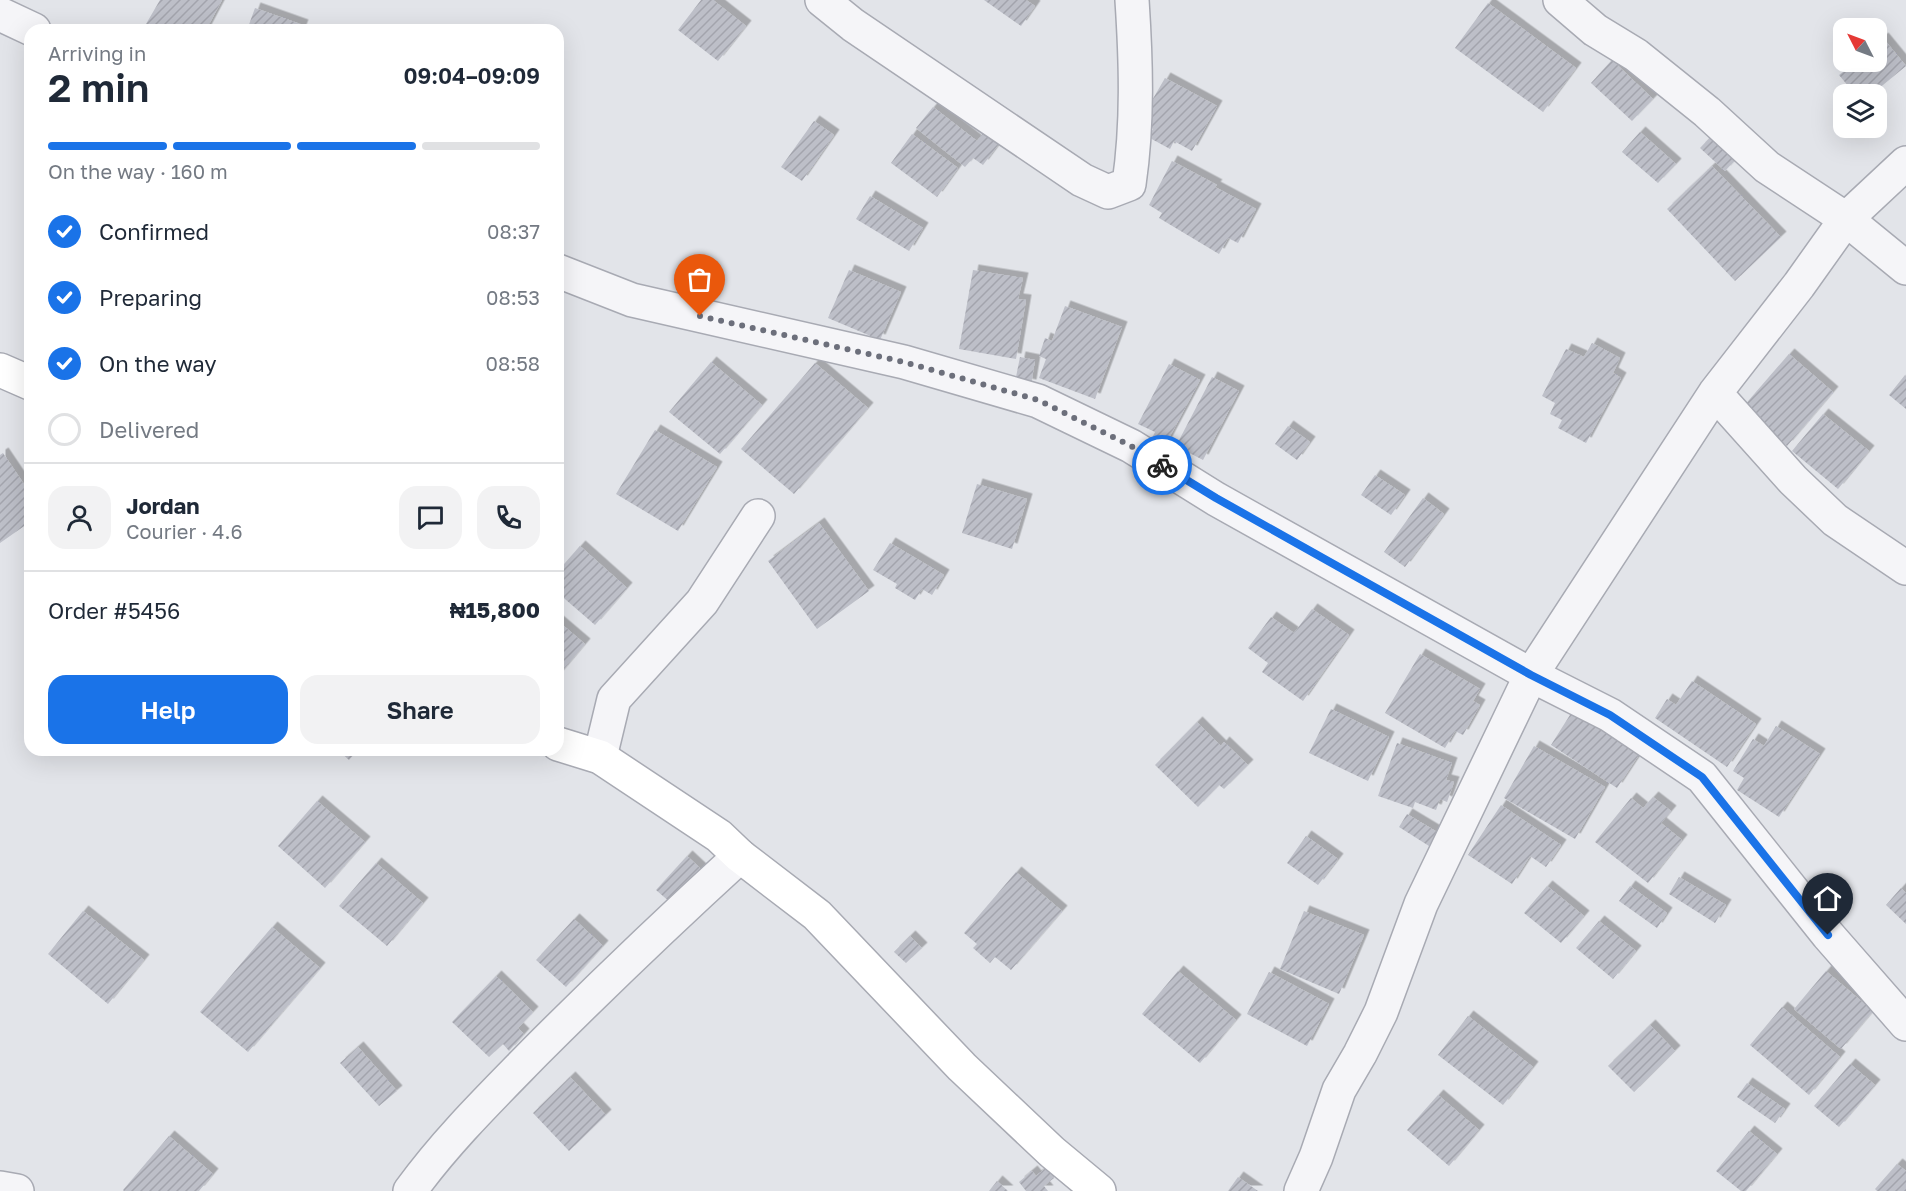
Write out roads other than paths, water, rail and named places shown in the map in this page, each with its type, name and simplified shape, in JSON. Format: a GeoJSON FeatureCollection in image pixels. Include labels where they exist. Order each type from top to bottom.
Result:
{"type":"FeatureCollection","features":[{"type":"Feature","properties":{"kind":"street"},"geometry":{"type":"LineString","coordinates":[[822,0],[853,25],[1082,180],[1108,192],[1129,184],[1134,145],[1135,47],[1132,0]]}},
{"type":"Feature","properties":{"kind":"street"},"geometry":{"type":"LineString","coordinates":[[1560,0],[1595,30],[1636,55],[1698,105],[1767,167],[1846,219],[1906,268]]}},
{"type":"Feature","properties":{"kind":"street"},"geometry":{"type":"LineString","coordinates":[[0,14],[24,25]]}},
{"type":"Feature","properties":{"kind":"street"},"geometry":{"type":"LineString","coordinates":[[1301,1191],[1316,1157],[1339,1090],[1381,1012],[1421,904],[1531,675],[1714,393],[1799,285],[1846,219],[1906,163]]}},
{"type":"Feature","properties":{"kind":"street"},"geometry":{"type":"LineString","coordinates":[[564,273],[632,300],[904,362],[1038,400],[1131,446],[1216,498],[1531,675],[1610,715],[1702,777],[1828,935],[1906,1024]]}},
{"type":"Feature","properties":{"kind":"street"},"geometry":{"type":"LineString","coordinates":[[0,370],[24,380]]}},
{"type":"Feature","properties":{"kind":"street"},"geometry":{"type":"LineString","coordinates":[[1714,393],[1793,480],[1835,520],[1906,568]]}},
{"type":"Feature","properties":{"kind":"street"},"geometry":{"type":"LineString","coordinates":[[600,758],[614,699],[702,602],[758,516]]}},
{"type":"Feature","properties":{"kind":"street"},"geometry":{"type":"LineString","coordinates":[[564,746],[600,758],[719,836],[740,856],[817,915],[962,1067],[1052,1152],[1099,1191]]}},
{"type":"Feature","properties":{"kind":"street"},"geometry":{"type":"LineString","coordinates":[[410,1191],[423,1172],[491,1096],[597,990],[740,856]]}},
{"type":"Feature","properties":{"kind":"street"},"geometry":{"type":"LineString","coordinates":[[0,1188],[17,1191]]}}]}
